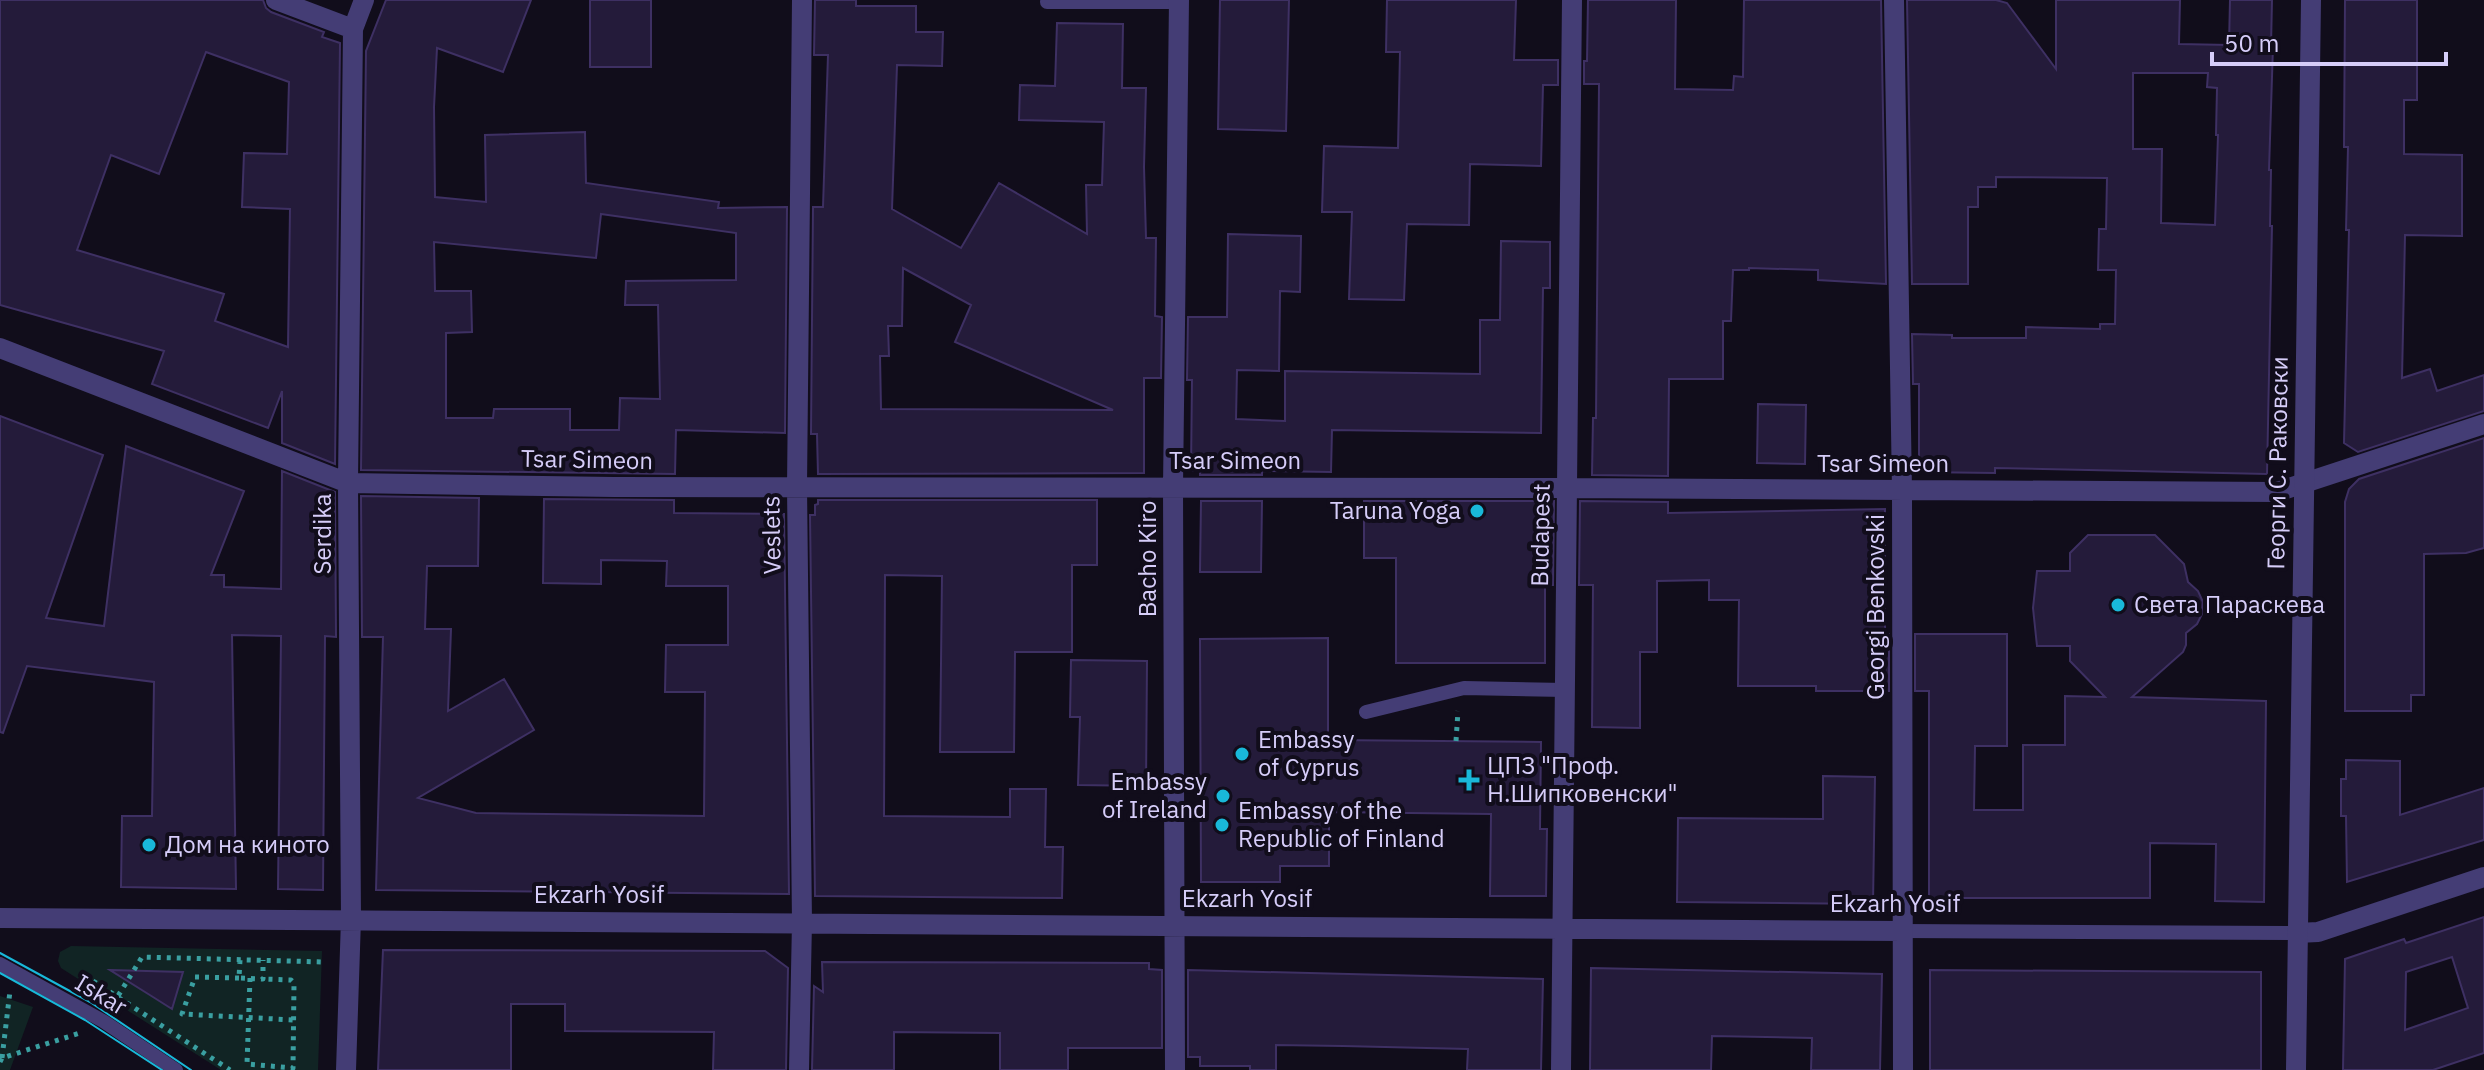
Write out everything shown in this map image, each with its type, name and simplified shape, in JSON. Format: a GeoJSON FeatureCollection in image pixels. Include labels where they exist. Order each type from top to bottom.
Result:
{"type":"FeatureCollection","features":[{"type":"Feature","properties":{"kind":"street"},"geometry":{"type":"LineString","coordinates":[[276,0],[353,29]]}},
{"type":"Feature","properties":{"kind":"street","name":"Serdika"},"geometry":{"type":"LineString","coordinates":[[346,1070],[351,919],[348,483],[353,29],[364,0]]}},
{"type":"Feature","properties":{"kind":"street","name":"Veslets"},"geometry":{"type":"LineString","coordinates":[[799,1070],[802,922],[797,487],[802,0]]}},
{"type":"Feature","properties":{"kind":"street","name":"Budapest"},"geometry":{"type":"LineString","coordinates":[[1561,1070],[1572,0]]}},
{"type":"Feature","properties":{"kind":"street","name":"Georgi Benkovski"},"geometry":{"type":"LineString","coordinates":[[1894,0],[1902,490],[1903,1070]]}},
{"type":"Feature","properties":{"kind":"street","name":"Георги С. Раковски"},"geometry":{"type":"LineString","coordinates":[[2296,1070],[2311,0]]}},
{"type":"Feature","properties":{"kind":"street","name":"Bacho Kiro"},"geometry":{"type":"LineString","coordinates":[[1175,1070],[1173,487],[1179,1]]}},
{"type":"Feature","properties":{"kind":"street","name":"Tsar Simeon"},"geometry":{"type":"LineString","coordinates":[[0,348],[348,483],[2277,492],[2484,424]]}},
{"type":"Feature","properties":{"kind":"street","name":"Ekzarh Yosif"},"geometry":{"type":"LineString","coordinates":[[2297,933],[2318,932],[2484,877]]}},
{"type":"Feature","properties":{"kind":"street","name":"Ekzarh Yosif"},"geometry":{"type":"LineString","coordinates":[[0,918],[1903,931]]}},
{"type":"Feature","properties":{"kind":"lane"},"geometry":{"type":"LineString","coordinates":[[1047,2],[1179,1]]}},
{"type":"Feature","properties":{"kind":"lane"},"geometry":{"type":"LineString","coordinates":[[1366,712],[1464,688],[1565,690]]}},
{"type":"Feature","properties":{"kind":"lane","name":"Ekzarh Yosif"},"geometry":{"type":"LineString","coordinates":[[1903,931],[2297,933]]}},
{"type":"Feature","properties":{"kind":"lane","name":"Iskar"},"geometry":{"type":"LineString","coordinates":[[0,964],[103,1021],[176,1070]]}},
{"type":"Feature","properties":{"kind":"path"},"geometry":{"type":"LineString","coordinates":[[10,990],[1,1060],[97,1028],[142,957],[350,962]]}},
{"type":"Feature","properties":{"kind":"path"},"geometry":{"type":"LineString","coordinates":[[239,978],[240,960]]}},
{"type":"Feature","properties":{"kind":"path"},"geometry":{"type":"LineString","coordinates":[[263,960],[263,979]]}},
{"type":"Feature","properties":{"kind":"path"},"geometry":{"type":"LineString","coordinates":[[250,978],[249,1018],[247,1064],[293,1068],[294,1020],[294,983],[291,980],[250,978],[195,977],[182,1014],[249,1018],[294,1020]]}},
{"type":"Feature","properties":{"kind":"path"},"geometry":{"type":"LineString","coordinates":[[93,981],[230,1070]]}},
{"type":"Feature","properties":{"kind":"green space"},"geometry":{"type":"Polygon","coordinates":[[[71,946],[322,951],[318,1070],[221,1070],[61,968],[58,961],[60,952],[71,946]]]}},
{"type":"Feature","properties":{"kind":"green space"},"geometry":{"type":"Polygon","coordinates":[[[0,996],[33,1007],[10,1070],[0,1070],[0,996]]]}},
{"type":"Feature","properties":{"kind":"building"},"geometry":{"type":"Polygon","coordinates":[[[0,0],[263,0],[271,12],[324,32],[322,37],[340,43],[335,464],[282,443],[282,391],[268,428],[152,384],[164,351],[0,305],[0,0]],[[206,52],[159,174],[111,155],[77,250],[224,294],[215,321],[288,347],[290,209],[242,207],[244,153],[287,154],[289,82],[206,52]]]}},
{"type":"Feature","properties":{"kind":"building"},"geometry":{"type":"Polygon","coordinates":[[[386,0],[531,0],[503,72],[437,48],[435,197],[486,202],[485,135],[585,132],[586,183],[719,202],[718,208],[787,207],[785,433],[676,430],[675,474],[361,470],[366,51],[386,0]],[[601,214],[596,258],[434,242],[435,291],[471,291],[472,332],[446,333],[446,418],[493,418],[494,409],[570,409],[570,430],[619,430],[620,398],[660,399],[658,305],[625,305],[626,281],[736,280],[736,233],[601,214]]]}},
{"type":"Feature","properties":{"kind":"building"},"geometry":{"type":"Polygon","coordinates":[[[590,0],[651,0],[651,67],[590,67],[590,0]]]}},
{"type":"Feature","properties":{"kind":"building"},"geometry":{"type":"Polygon","coordinates":[[[815,0],[856,0],[856,6],[916,6],[916,32],[943,32],[942,66],[897,65],[892,209],[961,248],[999,183],[1087,234],[1086,185],[1102,185],[1104,122],[1019,120],[1020,85],[1055,86],[1057,23],[1123,24],[1122,88],[1146,88],[1146,238],[1156,238],[1155,316],[1162,317],[1161,378],[1144,378],[1144,473],[818,474],[817,434],[811,434],[813,207],[823,207],[828,55],[814,55],[815,0]],[[903,268],[902,326],[888,326],[889,356],[880,356],[881,409],[1113,410],[955,342],[971,305],[903,268]]]}},
{"type":"Feature","properties":{"kind":"building"},"geometry":{"type":"Polygon","coordinates":[[[1220,0],[1289,0],[1286,131],[1218,129],[1220,0]]]}},
{"type":"Feature","properties":{"kind":"building"},"geometry":{"type":"Polygon","coordinates":[[[1387,0],[1516,0],[1514,60],[1558,60],[1558,85],[1543,85],[1541,166],[1470,164],[1469,225],[1407,224],[1404,300],[1349,299],[1352,212],[1322,212],[1324,146],[1398,148],[1400,52],[1386,52],[1387,0]]]}},
{"type":"Feature","properties":{"kind":"building"},"geometry":{"type":"Polygon","coordinates":[[[1588,0],[1676,0],[1675,89],[1733,90],[1734,76],[1743,77],[1744,0],[1881,0],[1886,284],[1818,280],[1818,270],[1733,270],[1731,321],[1723,321],[1723,379],[1669,379],[1668,476],[1592,475],[1593,418],[1596,418],[1599,84],[1584,84],[1588,0]]]}},
{"type":"Feature","properties":{"kind":"building"},"geometry":{"type":"Polygon","coordinates":[[[1907,0],[1996,0],[2007,3],[2056,69],[2056,0],[2180,0],[2179,44],[2229,45],[2230,0],[2272,0],[2267,474],[1995,468],[1995,473],[1919,472],[1919,384],[1913,384],[1912,334],[1952,335],[1952,338],[2026,338],[2026,327],[2100,329],[2100,324],[2115,324],[2116,270],[2098,270],[2099,229],[2106,229],[2107,178],[1996,177],[1996,187],[1978,187],[1978,207],[1968,207],[1968,284],[1912,284],[1907,0]],[[2133,73],[2133,149],[2162,149],[2161,223],[2215,225],[2217,88],[2207,87],[2208,73],[2133,73]]]}},
{"type":"Feature","properties":{"kind":"building"},"geometry":{"type":"Polygon","coordinates":[[[2345,0],[2417,0],[2417,100],[2404,100],[2404,154],[2462,155],[2462,236],[2405,235],[2402,378],[2430,369],[2437,391],[2484,375],[2484,411],[2358,452],[2344,443],[2349,230],[2346,230],[2348,147],[2344,147],[2345,0]]]}},
{"type":"Feature","properties":{"kind":"building"},"geometry":{"type":"Polygon","coordinates":[[[1228,234],[1301,236],[1300,292],[1280,291],[1279,371],[1237,370],[1236,419],[1285,421],[1285,371],[1480,374],[1480,320],[1500,320],[1501,241],[1550,242],[1550,288],[1543,288],[1541,433],[1332,430],[1331,472],[1262,471],[1262,475],[1200,475],[1200,471],[1191,470],[1192,380],[1187,380],[1188,317],[1227,317],[1228,234]]]}},
{"type":"Feature","properties":{"kind":"building"},"geometry":{"type":"Polygon","coordinates":[[[1758,404],[1806,405],[1805,464],[1757,463],[1758,404]]]}},
{"type":"Feature","properties":{"kind":"building"},"geometry":{"type":"Polygon","coordinates":[[[0,416],[103,455],[46,618],[104,626],[126,446],[244,491],[211,575],[224,575],[224,587],[281,589],[282,471],[335,492],[336,637],[325,636],[323,890],[278,889],[281,636],[232,635],[236,889],[121,887],[122,816],[152,816],[154,682],[27,666],[3,733],[0,732],[0,416]]]}},
{"type":"Feature","properties":{"kind":"building"},"geometry":{"type":"Polygon","coordinates":[[[2484,438],[2484,548],[2466,553],[2424,554],[2424,695],[2411,695],[2411,711],[2345,711],[2345,502],[2349,489],[2359,479],[2484,438]]]}},
{"type":"Feature","properties":{"kind":"building"},"geometry":{"type":"Polygon","coordinates":[[[361,496],[479,498],[478,566],[427,566],[425,629],[451,629],[448,711],[504,679],[534,730],[418,798],[476,813],[704,816],[705,692],[665,692],[666,645],[728,645],[728,586],[666,586],[667,561],[601,560],[601,584],[543,583],[544,499],[674,500],[674,513],[784,514],[789,894],[376,890],[383,637],[362,637],[361,496]]]}},
{"type":"Feature","properties":{"kind":"building"},"geometry":{"type":"Polygon","coordinates":[[[818,500],[1097,500],[1097,565],[1072,565],[1072,652],[1015,652],[1014,752],[940,752],[942,576],[885,575],[884,816],[1010,817],[1010,789],[1046,789],[1045,847],[1063,847],[1062,898],[815,896],[810,515],[815,515],[818,500]]]}},
{"type":"Feature","properties":{"kind":"building"},"geometry":{"type":"Polygon","coordinates":[[[1201,501],[1262,501],[1261,572],[1200,572],[1201,501]]]}},
{"type":"Feature","properties":{"kind":"building"},"geometry":{"type":"Polygon","coordinates":[[[1364,501],[1554,501],[1553,585],[1545,585],[1545,663],[1396,663],[1396,558],[1364,558],[1364,501]]]}},
{"type":"Feature","properties":{"kind":"building"},"geometry":{"type":"Polygon","coordinates":[[[1580,501],[1668,502],[1668,513],[1885,509],[1885,634],[1889,634],[1889,691],[1816,691],[1816,686],[1738,686],[1739,600],[1709,600],[1709,580],[1657,581],[1657,652],[1640,652],[1640,728],[1592,727],[1593,585],[1579,585],[1580,501]]]}},
{"type":"Feature","properties":{"kind":"building"},"geometry":{"type":"Polygon","coordinates":[[[2088,535],[2155,535],[2184,564],[2188,582],[2198,591],[2203,602],[2197,624],[2186,633],[2183,652],[2132,697],[2266,701],[2264,902],[2215,901],[2216,844],[2150,843],[2150,898],[1929,898],[1929,691],[1915,691],[1915,634],[2007,634],[2007,746],[1975,746],[1974,810],[2023,810],[2023,745],[2065,745],[2065,696],[2105,697],[2070,661],[2070,646],[2037,646],[2033,608],[2037,571],[2070,571],[2070,553],[2088,535]]]}},
{"type":"Feature","properties":{"kind":"building"},"geometry":{"type":"Polygon","coordinates":[[[1328,638],[1328,740],[1541,742],[1540,829],[1547,829],[1546,896],[1490,896],[1491,814],[1329,812],[1329,866],[1280,866],[1280,882],[1201,882],[1200,639],[1328,638]]]}},
{"type":"Feature","properties":{"kind":"building"},"geometry":{"type":"Polygon","coordinates":[[[1071,660],[1147,661],[1146,786],[1078,785],[1080,717],[1070,717],[1071,660]]]}},
{"type":"Feature","properties":{"kind":"building"},"geometry":{"type":"Polygon","coordinates":[[[2346,760],[2400,761],[2400,815],[2484,788],[2484,840],[2347,882],[2346,816],[2341,816],[2341,779],[2346,779],[2346,760]]]}},
{"type":"Feature","properties":{"kind":"building"},"geometry":{"type":"Polygon","coordinates":[[[1823,776],[1875,777],[1873,904],[1677,902],[1678,818],[1823,819],[1823,776]]]}},
{"type":"Feature","properties":{"kind":"building"},"geometry":{"type":"Polygon","coordinates":[[[2484,917],[2484,1053],[2433,1070],[2343,1070],[2345,959],[2404,939],[2406,943],[2484,917]],[[2452,957],[2406,972],[2405,1030],[2468,1008],[2452,957]]]}},
{"type":"Feature","properties":{"kind":"building"},"geometry":{"type":"Polygon","coordinates":[[[383,950],[765,951],[788,968],[786,1070],[713,1070],[714,1032],[565,1031],[565,1004],[511,1004],[511,1070],[378,1070],[383,950]]]}},
{"type":"Feature","properties":{"kind":"building"},"geometry":{"type":"Polygon","coordinates":[[[822,962],[1149,963],[1149,969],[1162,970],[1162,1048],[1068,1048],[1068,1070],[1000,1070],[1000,1033],[894,1032],[894,1070],[812,1070],[814,986],[823,992],[822,962]]]}},
{"type":"Feature","properties":{"kind":"building"},"geometry":{"type":"Polygon","coordinates":[[[1591,968],[1882,974],[1880,1070],[1811,1070],[1812,1038],[1712,1036],[1711,1070],[1590,1070],[1591,968]]]}},
{"type":"Feature","properties":{"kind":"building"},"geometry":{"type":"Polygon","coordinates":[[[110,970],[183,972],[172,1009],[153,997],[110,970]]]}},
{"type":"Feature","properties":{"kind":"building"},"geometry":{"type":"Polygon","coordinates":[[[1188,970],[1543,979],[1541,1070],[1467,1070],[1468,1049],[1276,1045],[1276,1070],[1250,1070],[1250,1066],[1200,1066],[1200,1057],[1188,1057],[1188,970]]]}},
{"type":"Feature","properties":{"kind":"building"},"geometry":{"type":"Polygon","coordinates":[[[1930,970],[2261,972],[2261,1070],[1930,1070],[1930,970]]]}},
{"type":"Feature","properties":{"kind":"tram line"},"geometry":{"type":"LineString","coordinates":[[0,953],[90,1002],[191,1070]]}},
{"type":"Feature","properties":{"kind":"tram line"},"geometry":{"type":"LineString","coordinates":[[0,973],[85,1020],[162,1070]]}},
{"type":"Feature","properties":{"kind":"place","name":"Taruna Yoga"},"geometry":{"type":"Point","coordinates":[1477,511]}},
{"type":"Feature","properties":{"kind":"place","name":"Света Параскева"},"geometry":{"type":"Point","coordinates":[2118,605]}},
{"type":"Feature","properties":{"kind":"place","name":"Embassy of Cyprus"},"geometry":{"type":"Point","coordinates":[1242,754]}},
{"type":"Feature","properties":{"kind":"place","name":"ЦПЗ \"Проф. Н.Шипковенски\""},"geometry":{"type":"Point","coordinates":[1469,780]}},
{"type":"Feature","properties":{"kind":"place","name":"Embassy of Ireland"},"geometry":{"type":"Point","coordinates":[1223,796]}},
{"type":"Feature","properties":{"kind":"place","name":"Embassy of the Republic of Finland"},"geometry":{"type":"Point","coordinates":[1222,825]}},
{"type":"Feature","properties":{"kind":"place","name":"Дом на киното"},"geometry":{"type":"Point","coordinates":[149,845]}}]}
